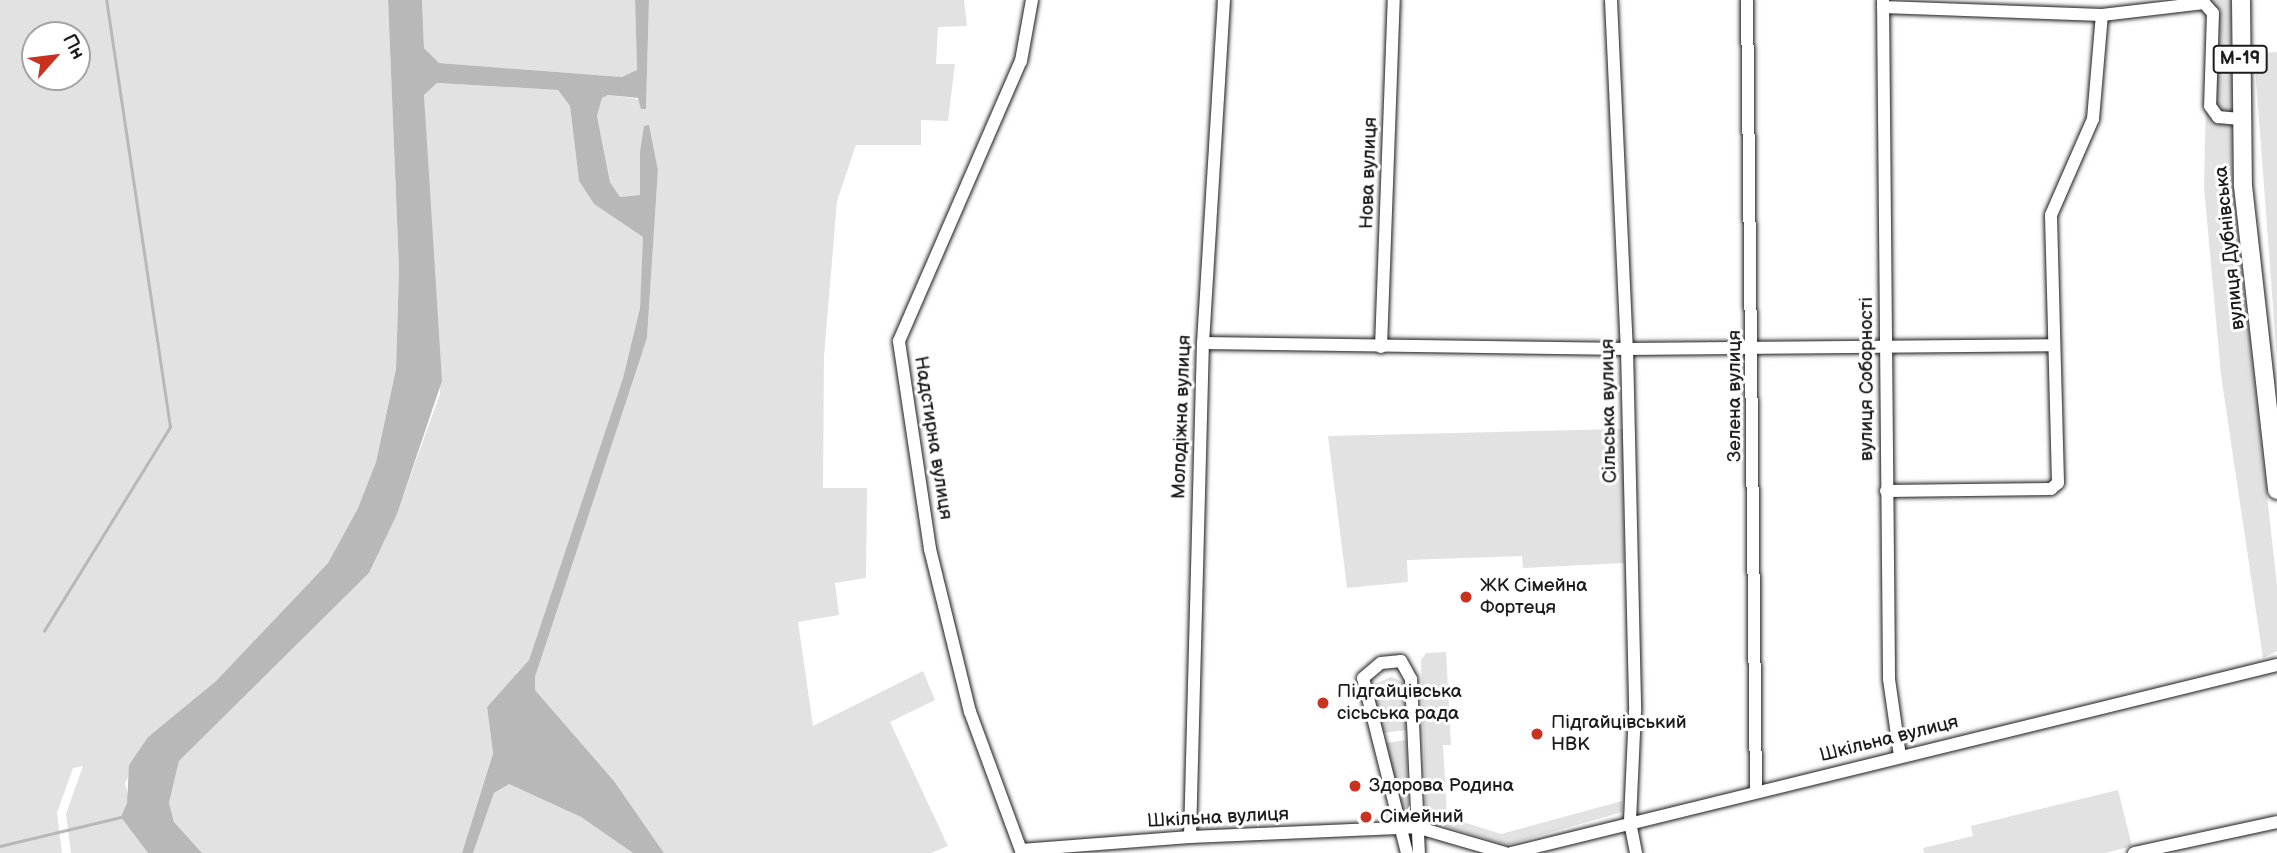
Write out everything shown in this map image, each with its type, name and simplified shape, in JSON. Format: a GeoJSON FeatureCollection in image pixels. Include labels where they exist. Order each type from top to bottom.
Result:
{"type":"FeatureCollection","features":[{"type":"Feature","properties":{"kind":"highway","name":"вулиця Дубнівська"},"geometry":{"type":"LineString","coordinates":[[2241,0],[2239,119],[2277,490]]}},
{"type":"Feature","properties":{"kind":"street","name":"Надстирна вулиця"},"geometry":{"type":"LineString","coordinates":[[1021,852],[970,712],[930,549],[899,341],[1021,61],[1032,0]]}},
{"type":"Feature","properties":{"kind":"street","name":"Молодіжна вулиця"},"geometry":{"type":"LineString","coordinates":[[1190,836],[1203,343],[1224,0]]}},
{"type":"Feature","properties":{"kind":"street","name":"Нова вулиця"},"geometry":{"type":"LineString","coordinates":[[1381,347],[1394,0]]}},
{"type":"Feature","properties":{"kind":"street","name":"Сільська вулиця"},"geometry":{"type":"LineString","coordinates":[[1611,0],[1627,349],[1635,712],[1630,822],[1636,853]]}},
{"type":"Feature","properties":{"kind":"street","name":"Зелена вулиця"},"geometry":{"type":"LineString","coordinates":[[1747,0],[1754,347],[1756,791]]}},
{"type":"Feature","properties":{"kind":"street"},"geometry":{"type":"LineString","coordinates":[[1883,3],[2102,15],[2204,3],[2213,13],[2210,106],[2218,117],[2239,119]]}},
{"type":"Feature","properties":{"kind":"street","name":"вулиця Соборності"},"geometry":{"type":"LineString","coordinates":[[1883,3],[1889,679],[1900,756]]}},
{"type":"Feature","properties":{"kind":"street"},"geometry":{"type":"LineString","coordinates":[[1886,491],[2051,489],[2058,483],[2051,215],[2093,119],[2102,15]]}},
{"type":"Feature","properties":{"kind":"street"},"geometry":{"type":"LineString","coordinates":[[1203,343],[1627,349],[2053,345]]}},
{"type":"Feature","properties":{"kind":"street"},"geometry":{"type":"LineString","coordinates":[[1407,853],[1363,678],[1381,663],[1401,662],[1411,679],[1419,853]]}},
{"type":"Feature","properties":{"kind":"street","name":"Шкільна вулиця"},"geometry":{"type":"LineString","coordinates":[[1511,853],[2277,665]]}},
{"type":"Feature","properties":{"kind":"street"},"geometry":{"type":"LineString","coordinates":[[2134,853],[2164,849],[2277,822]]}},
{"type":"Feature","properties":{"kind":"street","name":"Шкільна вулиця"},"geometry":{"type":"LineString","coordinates":[[1021,852],[1190,836],[1416,827],[1505,853]]}},
{"type":"Feature","properties":{"kind":"shaded area"},"geometry":{"type":"Polygon","coordinates":[[[0,0],[388,0],[399,269],[396,369],[376,462],[358,508],[328,563],[216,681],[148,737],[125,783],[137,835],[148,853],[71,853],[66,814],[83,766],[73,768],[57,813],[62,853],[0,853],[0,0]]]}},
{"type":"Feature","properties":{"kind":"shaded area"},"geometry":{"type":"Polygon","coordinates":[[[388,0],[422,0],[424,48],[439,63],[622,77],[637,70],[635,0],[649,0],[646,109],[641,109],[638,98],[608,95],[602,98],[597,116],[610,182],[620,197],[640,195],[640,152],[644,126],[649,125],[658,170],[647,338],[535,677],[535,690],[614,781],[664,853],[633,853],[581,817],[509,784],[494,793],[473,853],[462,853],[493,753],[487,707],[529,660],[623,378],[640,308],[643,237],[594,204],[579,181],[570,106],[558,90],[437,83],[424,95],[442,381],[397,514],[369,573],[179,761],[169,803],[174,822],[202,853],[148,853],[121,817],[127,803],[129,765],[148,737],[216,681],[328,563],[358,508],[376,462],[396,369],[399,269],[388,0]]]}},
{"type":"Feature","properties":{"kind":"shaded area"},"geometry":{"type":"Polygon","coordinates":[[[422,0],[635,0],[637,71],[622,77],[438,63],[424,48],[422,0]]]}},
{"type":"Feature","properties":{"kind":"shaded area"},"geometry":{"type":"Polygon","coordinates":[[[649,0],[964,0],[967,26],[938,27],[936,64],[955,64],[948,121],[921,120],[921,145],[856,145],[837,201],[824,356],[823,488],[867,488],[866,578],[835,583],[839,615],[798,622],[813,726],[923,671],[935,700],[890,722],[948,846],[931,853],[664,853],[614,781],[535,690],[535,677],[647,338],[658,170],[649,126],[640,152],[640,195],[620,197],[610,182],[597,116],[602,98],[608,95],[638,99],[646,108],[649,0]]]}},
{"type":"Feature","properties":{"kind":"shaded area"},"geometry":{"type":"Polygon","coordinates":[[[2208,0],[2231,0],[2233,184],[2277,586],[2277,651],[2263,658],[2221,375],[2204,187],[2208,0]]]}},
{"type":"Feature","properties":{"kind":"shaded area"},"geometry":{"type":"Polygon","coordinates":[[[2277,52],[2277,360],[2254,53],[2277,52]]]}},
{"type":"Feature","properties":{"kind":"shaded area"},"geometry":{"type":"Polygon","coordinates":[[[437,83],[558,90],[570,106],[579,181],[594,204],[644,237],[640,308],[623,378],[529,660],[487,707],[493,752],[462,853],[202,853],[174,822],[169,803],[179,761],[369,573],[397,513],[440,394],[424,95],[437,83]]]}},
{"type":"Feature","properties":{"kind":"shaded area"},"geometry":{"type":"Polygon","coordinates":[[[1623,429],[1624,563],[1523,568],[1522,556],[1407,560],[1408,582],[1347,588],[1328,436],[1623,429]]]}},
{"type":"Feature","properties":{"kind":"shaded area"},"geometry":{"type":"Polygon","coordinates":[[[1446,652],[1451,745],[1443,745],[1447,817],[1501,834],[1622,801],[1622,812],[1507,845],[1434,823],[1426,815],[1421,660],[1426,653],[1446,652]]]}},
{"type":"Feature","properties":{"kind":"shaded area"},"geometry":{"type":"Polygon","coordinates":[[[1391,677],[1404,682],[1406,730],[1382,733],[1372,685],[1391,677]]]}},
{"type":"Feature","properties":{"kind":"shaded area"},"geometry":{"type":"Polygon","coordinates":[[[1406,740],[1409,817],[1402,819],[1385,743],[1406,740]]]}},
{"type":"Feature","properties":{"kind":"shaded area"},"geometry":{"type":"Polygon","coordinates":[[[509,784],[581,817],[633,853],[473,853],[494,793],[509,784]]]}},
{"type":"Feature","properties":{"kind":"shaded area"},"geometry":{"type":"Polygon","coordinates":[[[2118,790],[2132,846],[2106,853],[1924,853],[1923,848],[1973,836],[1971,826],[2118,790]]]}},
{"type":"Feature","properties":{"kind":"waterway"},"geometry":{"type":"LineString","coordinates":[[44,631],[170,427],[106,0]]}},
{"type":"Feature","properties":{"kind":"waterway"},"geometry":{"type":"LineString","coordinates":[[0,846],[121,817]]}},
{"type":"Feature","properties":{"kind":"place","name":"ЖК Сімейна Фортеця"},"geometry":{"type":"Point","coordinates":[1466,597]}},
{"type":"Feature","properties":{"kind":"place","name":"Підгайцівська сісьська рада"},"geometry":{"type":"Point","coordinates":[1323,703]}},
{"type":"Feature","properties":{"kind":"place","name":"Підгайцівський НВК"},"geometry":{"type":"Point","coordinates":[1537,734]}},
{"type":"Feature","properties":{"kind":"place","name":"Здорова Родина"},"geometry":{"type":"Point","coordinates":[1355,786]}},
{"type":"Feature","properties":{"kind":"place","name":"Сімейний"},"geometry":{"type":"Point","coordinates":[1366,817]}}]}
